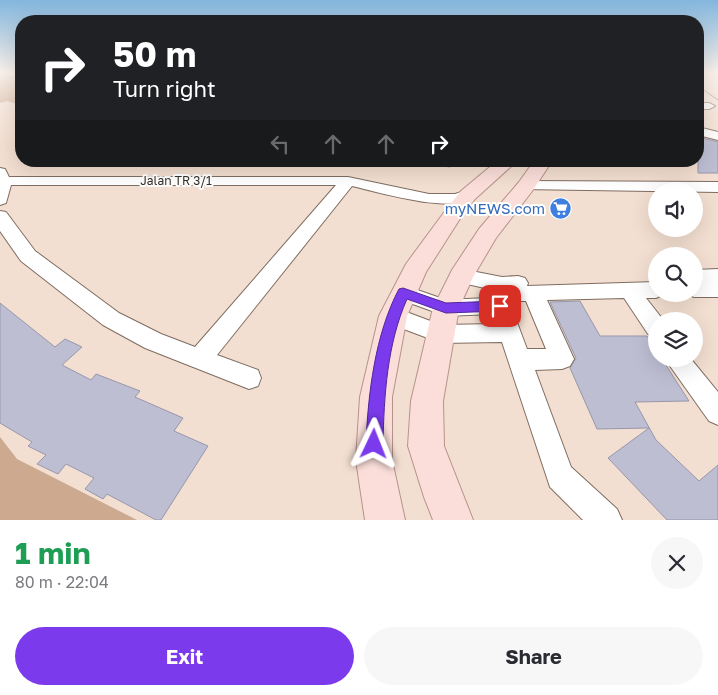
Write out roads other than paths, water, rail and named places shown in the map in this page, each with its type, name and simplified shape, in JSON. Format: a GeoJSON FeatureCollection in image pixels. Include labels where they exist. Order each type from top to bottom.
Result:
{"type":"FeatureCollection","features":[{"type":"Feature","properties":{"kind":"main road"},"geometry":{"type":"LineString","coordinates":[[384,520],[374,460],[376,406],[398,305],[415,270],[454,211],[468,195],[501,167]]}},
{"type":"Feature","properties":{"kind":"main road"},"geometry":{"type":"LineString","coordinates":[[453,520],[443,498],[426,446],[427,402],[443,321],[461,276],[487,234],[539,167]]}},
{"type":"Feature","properties":{"kind":"street"},"geometry":{"type":"LineString","coordinates":[[704,132],[718,136]]}},
{"type":"Feature","properties":{"kind":"street","name":"Jalan TR 3/1"},"geometry":{"type":"LineString","coordinates":[[0,200],[2,176],[348,181],[429,199]]}},
{"type":"Feature","properties":{"kind":"street"},"geometry":{"type":"LineString","coordinates":[[200,358],[348,181]]}},
{"type":"Feature","properties":{"kind":"street"},"geometry":{"type":"LineString","coordinates":[[526,186],[718,187]]}},
{"type":"Feature","properties":{"kind":"street"},"geometry":{"type":"LineString","coordinates":[[429,199],[451,199],[468,195]]}},
{"type":"Feature","properties":{"kind":"street"},"geometry":{"type":"LineString","coordinates":[[429,199],[436,211],[442,230]]}},
{"type":"Feature","properties":{"kind":"street"},"geometry":{"type":"LineString","coordinates":[[0,216],[28,256],[111,319],[152,341],[249,378]]}},
{"type":"Feature","properties":{"kind":"street"},"geometry":{"type":"LineString","coordinates":[[461,276],[502,284],[648,278]]}},
{"type":"Feature","properties":{"kind":"street"},"geometry":{"type":"LineString","coordinates":[[703,277],[718,276]]}},
{"type":"Feature","properties":{"kind":"street"},"geometry":{"type":"LineString","coordinates":[[703,290],[718,289]]}},
{"type":"Feature","properties":{"kind":"street"},"geometry":{"type":"LineString","coordinates":[[606,520],[560,477],[496,294],[648,290]]}},
{"type":"Feature","properties":{"kind":"street"},"geometry":{"type":"LineString","coordinates":[[630,291],[648,317]]}},
{"type":"Feature","properties":{"kind":"street"},"geometry":{"type":"LineString","coordinates":[[519,360],[562,359],[533,292]]}},
{"type":"Feature","properties":{"kind":"street"},"geometry":{"type":"LineString","coordinates":[[398,305],[443,321],[510,333]]}},
{"type":"Feature","properties":{"kind":"street"},"geometry":{"type":"LineString","coordinates":[[443,321],[500,306]]}},
{"type":"Feature","properties":{"kind":"street"},"geometry":{"type":"LineString","coordinates":[[683,367],[718,412]]}},
{"type":"Feature","properties":{"kind":"tram line"},"geometry":{"type":"LineString","coordinates":[[714,97],[718,100]]}},
{"type":"Feature","properties":{"kind":"place","name":"myNEWS.com"},"geometry":{"type":"Point","coordinates":[561,208]}}]}
